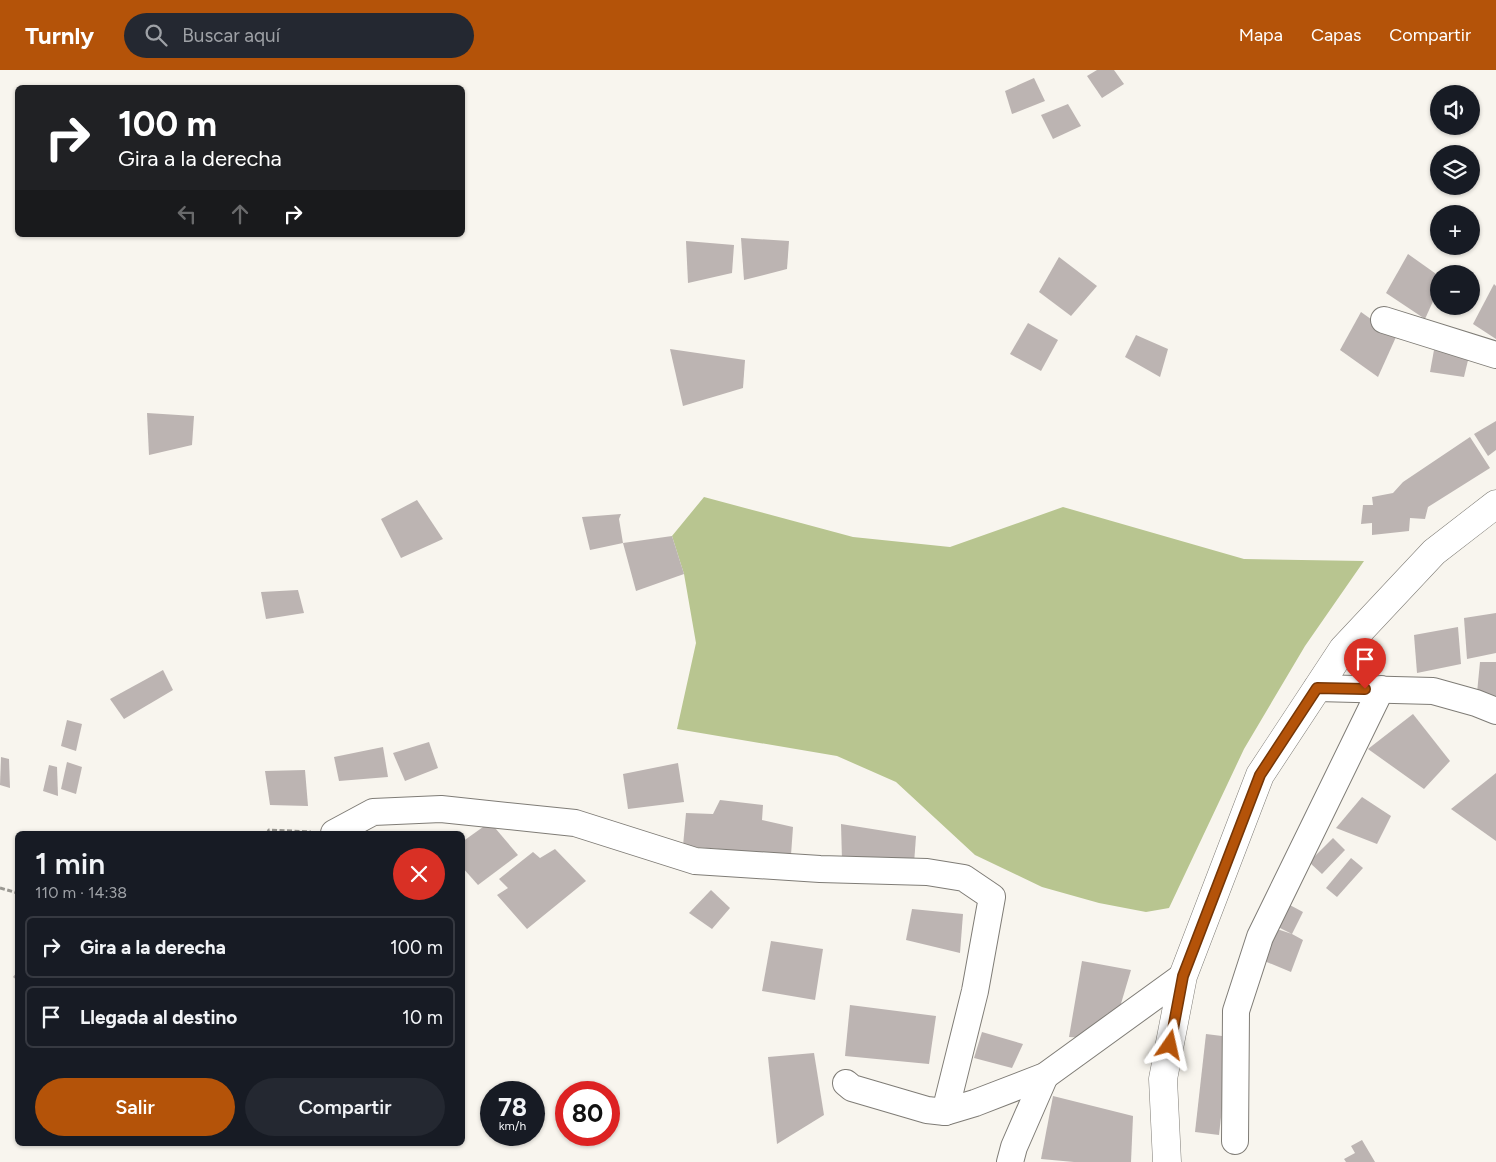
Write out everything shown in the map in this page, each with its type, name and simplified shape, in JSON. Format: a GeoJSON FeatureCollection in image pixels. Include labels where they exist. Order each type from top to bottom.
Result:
{"type":"FeatureCollection","features":[{"type":"Feature","properties":{"kind":"highway"},"geometry":{"type":"LineString","coordinates":[[1167,1162],[1163,1079],[1183,976],[1260,775],[1343,648],[1434,552],[1496,504]]}},
{"type":"Feature","properties":{"kind":"street"},"geometry":{"type":"LineString","coordinates":[[1384,320],[1496,356]]}},
{"type":"Feature","properties":{"kind":"street"},"geometry":{"type":"LineString","coordinates":[[1317,688],[1433,691],[1476,703],[1496,711]]}},
{"type":"Feature","properties":{"kind":"street"},"geometry":{"type":"LineString","coordinates":[[1234,1141],[1236,1011],[1260,937],[1381,689]]}},
{"type":"Feature","properties":{"kind":"street"},"geometry":{"type":"LineString","coordinates":[[337,831],[366,814],[373,812],[442,809],[575,823],[695,861],[820,869],[928,872],[964,878],[992,897],[975,991],[944,1112]]}},
{"type":"Feature","properties":{"kind":"street"},"geometry":{"type":"LineString","coordinates":[[846,1083],[852,1088],[927,1110],[944,1112],[1045,1076],[1183,976]]}},
{"type":"Feature","properties":{"kind":"street"},"geometry":{"type":"LineString","coordinates":[[1010,1162],[1014,1148],[1045,1076]]}},
{"type":"Feature","properties":{"kind":"path"},"geometry":{"type":"LineString","coordinates":[[268,831],[290,831]]}},
{"type":"Feature","properties":{"kind":"path"},"geometry":{"type":"LineString","coordinates":[[0,888],[15,891]]}},
{"type":"Feature","properties":{"kind":"green space"},"geometry":{"type":"Polygon","coordinates":[[[704,497],[853,537],[950,547],[1063,507],[1244,559],[1364,561],[1305,646],[1244,749],[1169,908],[1146,912],[1099,903],[1042,887],[975,855],[896,782],[837,756],[677,729],[696,643],[684,574],[672,536],[704,497]]]}},
{"type":"Feature","properties":{"kind":"building"},"geometry":{"type":"Polygon","coordinates":[[[1097,70],[1114,70],[1124,84],[1102,98],[1087,76],[1097,70]]]}},
{"type":"Feature","properties":{"kind":"building"},"geometry":{"type":"Polygon","coordinates":[[[1034,78],[1045,101],[1012,114],[1005,91],[1034,78]]]}},
{"type":"Feature","properties":{"kind":"building"},"geometry":{"type":"Polygon","coordinates":[[[1068,104],[1081,126],[1053,139],[1041,115],[1068,104]]]}},
{"type":"Feature","properties":{"kind":"building"},"geometry":{"type":"Polygon","coordinates":[[[741,238],[789,241],[787,269],[744,280],[741,238]]]}},
{"type":"Feature","properties":{"kind":"building"},"geometry":{"type":"Polygon","coordinates":[[[686,241],[734,245],[732,273],[688,283],[686,241]]]}},
{"type":"Feature","properties":{"kind":"building"},"geometry":{"type":"Polygon","coordinates":[[[1408,254],[1430,270],[1430,308],[1425,319],[1386,293],[1408,254]]]}},
{"type":"Feature","properties":{"kind":"building"},"geometry":{"type":"Polygon","coordinates":[[[1059,257],[1097,286],[1071,316],[1039,292],[1059,257]]]}},
{"type":"Feature","properties":{"kind":"building"},"geometry":{"type":"Polygon","coordinates":[[[1494,284],[1496,286],[1496,339],[1473,324],[1478,315],[1480,315],[1480,311],[1494,284]]]}},
{"type":"Feature","properties":{"kind":"building"},"geometry":{"type":"Polygon","coordinates":[[[1361,312],[1396,337],[1378,377],[1340,350],[1361,312]]]}},
{"type":"Feature","properties":{"kind":"building"},"geometry":{"type":"Polygon","coordinates":[[[1028,323],[1058,340],[1041,371],[1010,354],[1028,323]]]}},
{"type":"Feature","properties":{"kind":"building"},"geometry":{"type":"Polygon","coordinates":[[[1136,335],[1168,349],[1160,377],[1125,357],[1136,335]]]}},
{"type":"Feature","properties":{"kind":"building"},"geometry":{"type":"Polygon","coordinates":[[[670,349],[745,360],[743,388],[683,406],[670,349]]]}},
{"type":"Feature","properties":{"kind":"building"},"geometry":{"type":"Polygon","coordinates":[[[1434,350],[1469,356],[1464,377],[1430,372],[1434,350]]]}},
{"type":"Feature","properties":{"kind":"building"},"geometry":{"type":"Polygon","coordinates":[[[147,413],[194,416],[192,445],[149,455],[147,413]]]}},
{"type":"Feature","properties":{"kind":"building"},"geometry":{"type":"Polygon","coordinates":[[[1496,421],[1496,450],[1488,456],[1474,434],[1496,421]]]}},
{"type":"Feature","properties":{"kind":"building"},"geometry":{"type":"Polygon","coordinates":[[[1470,437],[1490,468],[1428,507],[1425,519],[1410,518],[1409,531],[1372,535],[1372,523],[1361,524],[1363,505],[1373,505],[1372,497],[1393,493],[1403,482],[1470,437]]]}},
{"type":"Feature","properties":{"kind":"building"},"geometry":{"type":"Polygon","coordinates":[[[417,500],[443,539],[401,558],[381,519],[417,500]]]}},
{"type":"Feature","properties":{"kind":"building"},"geometry":{"type":"Polygon","coordinates":[[[621,514],[619,519],[623,543],[590,550],[582,517],[621,514]]]}},
{"type":"Feature","properties":{"kind":"building"},"geometry":{"type":"Polygon","coordinates":[[[672,536],[684,574],[636,591],[623,543],[672,536]]]}},
{"type":"Feature","properties":{"kind":"building"},"geometry":{"type":"Polygon","coordinates":[[[298,590],[304,613],[266,619],[261,592],[298,590]]]}},
{"type":"Feature","properties":{"kind":"building"},"geometry":{"type":"Polygon","coordinates":[[[1496,613],[1496,653],[1467,659],[1464,618],[1496,613]]]}},
{"type":"Feature","properties":{"kind":"building"},"geometry":{"type":"Polygon","coordinates":[[[1458,627],[1461,664],[1417,673],[1414,635],[1458,627]]]}},
{"type":"Feature","properties":{"kind":"building"},"geometry":{"type":"Polygon","coordinates":[[[1480,662],[1496,662],[1496,704],[1476,703],[1480,662]]]}},
{"type":"Feature","properties":{"kind":"building"},"geometry":{"type":"Polygon","coordinates":[[[163,670],[173,690],[124,719],[110,699],[163,670]]]}},
{"type":"Feature","properties":{"kind":"building"},"geometry":{"type":"Polygon","coordinates":[[[1413,714],[1450,761],[1424,789],[1368,749],[1413,714]]]}},
{"type":"Feature","properties":{"kind":"building"},"geometry":{"type":"Polygon","coordinates":[[[67,720],[82,724],[76,751],[61,746],[67,720]]]}},
{"type":"Feature","properties":{"kind":"building"},"geometry":{"type":"Polygon","coordinates":[[[429,742],[438,768],[405,781],[393,753],[429,742]]]}},
{"type":"Feature","properties":{"kind":"building"},"geometry":{"type":"Polygon","coordinates":[[[383,747],[388,777],[339,781],[334,757],[383,747]]]}},
{"type":"Feature","properties":{"kind":"building"},"geometry":{"type":"Polygon","coordinates":[[[1,757],[9,759],[10,788],[0,785],[1,757]]]}},
{"type":"Feature","properties":{"kind":"building"},"geometry":{"type":"Polygon","coordinates":[[[67,762],[82,767],[76,794],[61,789],[67,762]]]}},
{"type":"Feature","properties":{"kind":"building"},"geometry":{"type":"Polygon","coordinates":[[[678,763],[684,802],[628,809],[623,774],[678,763]]]}},
{"type":"Feature","properties":{"kind":"building"},"geometry":{"type":"Polygon","coordinates":[[[49,765],[57,767],[58,796],[43,791],[49,765]]]}},
{"type":"Feature","properties":{"kind":"building"},"geometry":{"type":"Polygon","coordinates":[[[305,770],[308,806],[270,805],[265,771],[305,770]]]}},
{"type":"Feature","properties":{"kind":"building"},"geometry":{"type":"Polygon","coordinates":[[[1496,773],[1496,841],[1451,809],[1496,773]]]}},
{"type":"Feature","properties":{"kind":"building"},"geometry":{"type":"Polygon","coordinates":[[[1362,797],[1391,816],[1377,844],[1336,828],[1362,797]]]}},
{"type":"Feature","properties":{"kind":"building"},"geometry":{"type":"Polygon","coordinates":[[[720,800],[763,805],[762,820],[793,827],[791,855],[683,846],[686,813],[713,814],[720,800]]]}},
{"type":"Feature","properties":{"kind":"building"},"geometry":{"type":"Polygon","coordinates":[[[490,822],[518,855],[478,885],[465,870],[465,840],[490,822]]]}},
{"type":"Feature","properties":{"kind":"building"},"geometry":{"type":"Polygon","coordinates":[[[841,824],[916,836],[914,864],[842,860],[841,824]]]}},
{"type":"Feature","properties":{"kind":"building"},"geometry":{"type":"Polygon","coordinates":[[[1333,838],[1345,850],[1322,874],[1309,862],[1333,838]]]}},
{"type":"Feature","properties":{"kind":"building"},"geometry":{"type":"Polygon","coordinates":[[[555,849],[586,881],[527,929],[497,895],[508,888],[499,879],[533,852],[540,858],[555,849]]]}},
{"type":"Feature","properties":{"kind":"building"},"geometry":{"type":"Polygon","coordinates":[[[1351,858],[1363,868],[1337,897],[1326,888],[1351,858]]]}},
{"type":"Feature","properties":{"kind":"building"},"geometry":{"type":"Polygon","coordinates":[[[711,890],[730,908],[712,929],[689,913],[711,890]]]}},
{"type":"Feature","properties":{"kind":"building"},"geometry":{"type":"Polygon","coordinates":[[[1286,903],[1303,912],[1292,934],[1274,925],[1286,903]]]}},
{"type":"Feature","properties":{"kind":"building"},"geometry":{"type":"Polygon","coordinates":[[[912,909],[963,914],[960,953],[906,940],[912,909]]]}},
{"type":"Feature","properties":{"kind":"building"},"geometry":{"type":"Polygon","coordinates":[[[1274,928],[1303,940],[1291,972],[1262,960],[1274,928]]]}},
{"type":"Feature","properties":{"kind":"building"},"geometry":{"type":"Polygon","coordinates":[[[771,941],[823,949],[815,1000],[762,991],[771,941]]]}},
{"type":"Feature","properties":{"kind":"building"},"geometry":{"type":"Polygon","coordinates":[[[1082,961],[1131,970],[1120,1007],[1107,1014],[1103,1024],[1084,1038],[1069,1037],[1082,961]]]}},
{"type":"Feature","properties":{"kind":"building"},"geometry":{"type":"Polygon","coordinates":[[[850,1005],[936,1016],[929,1064],[845,1056],[850,1005]]]}},
{"type":"Feature","properties":{"kind":"building"},"geometry":{"type":"Polygon","coordinates":[[[982,1032],[1023,1044],[1012,1068],[974,1058],[982,1032]]]}},
{"type":"Feature","properties":{"kind":"building"},"geometry":{"type":"Polygon","coordinates":[[[1206,1034],[1230,1037],[1219,1135],[1195,1132],[1206,1034]]]}},
{"type":"Feature","properties":{"kind":"building"},"geometry":{"type":"Polygon","coordinates":[[[814,1053],[824,1115],[777,1144],[768,1057],[814,1053]]]}},
{"type":"Feature","properties":{"kind":"building"},"geometry":{"type":"Polygon","coordinates":[[[1053,1096],[1133,1116],[1131,1162],[1074,1162],[1041,1159],[1053,1096]]]}},
{"type":"Feature","properties":{"kind":"building"},"geometry":{"type":"Polygon","coordinates":[[[1362,1140],[1375,1162],[1346,1162],[1344,1159],[1355,1153],[1351,1146],[1362,1140]]]}},
{"type":"Feature","properties":{"kind":"route"},"geometry":{"type":"LineString","coordinates":[[1170,1045],[1183,976],[1260,775],[1317,688],[1365,689]]}}]}
